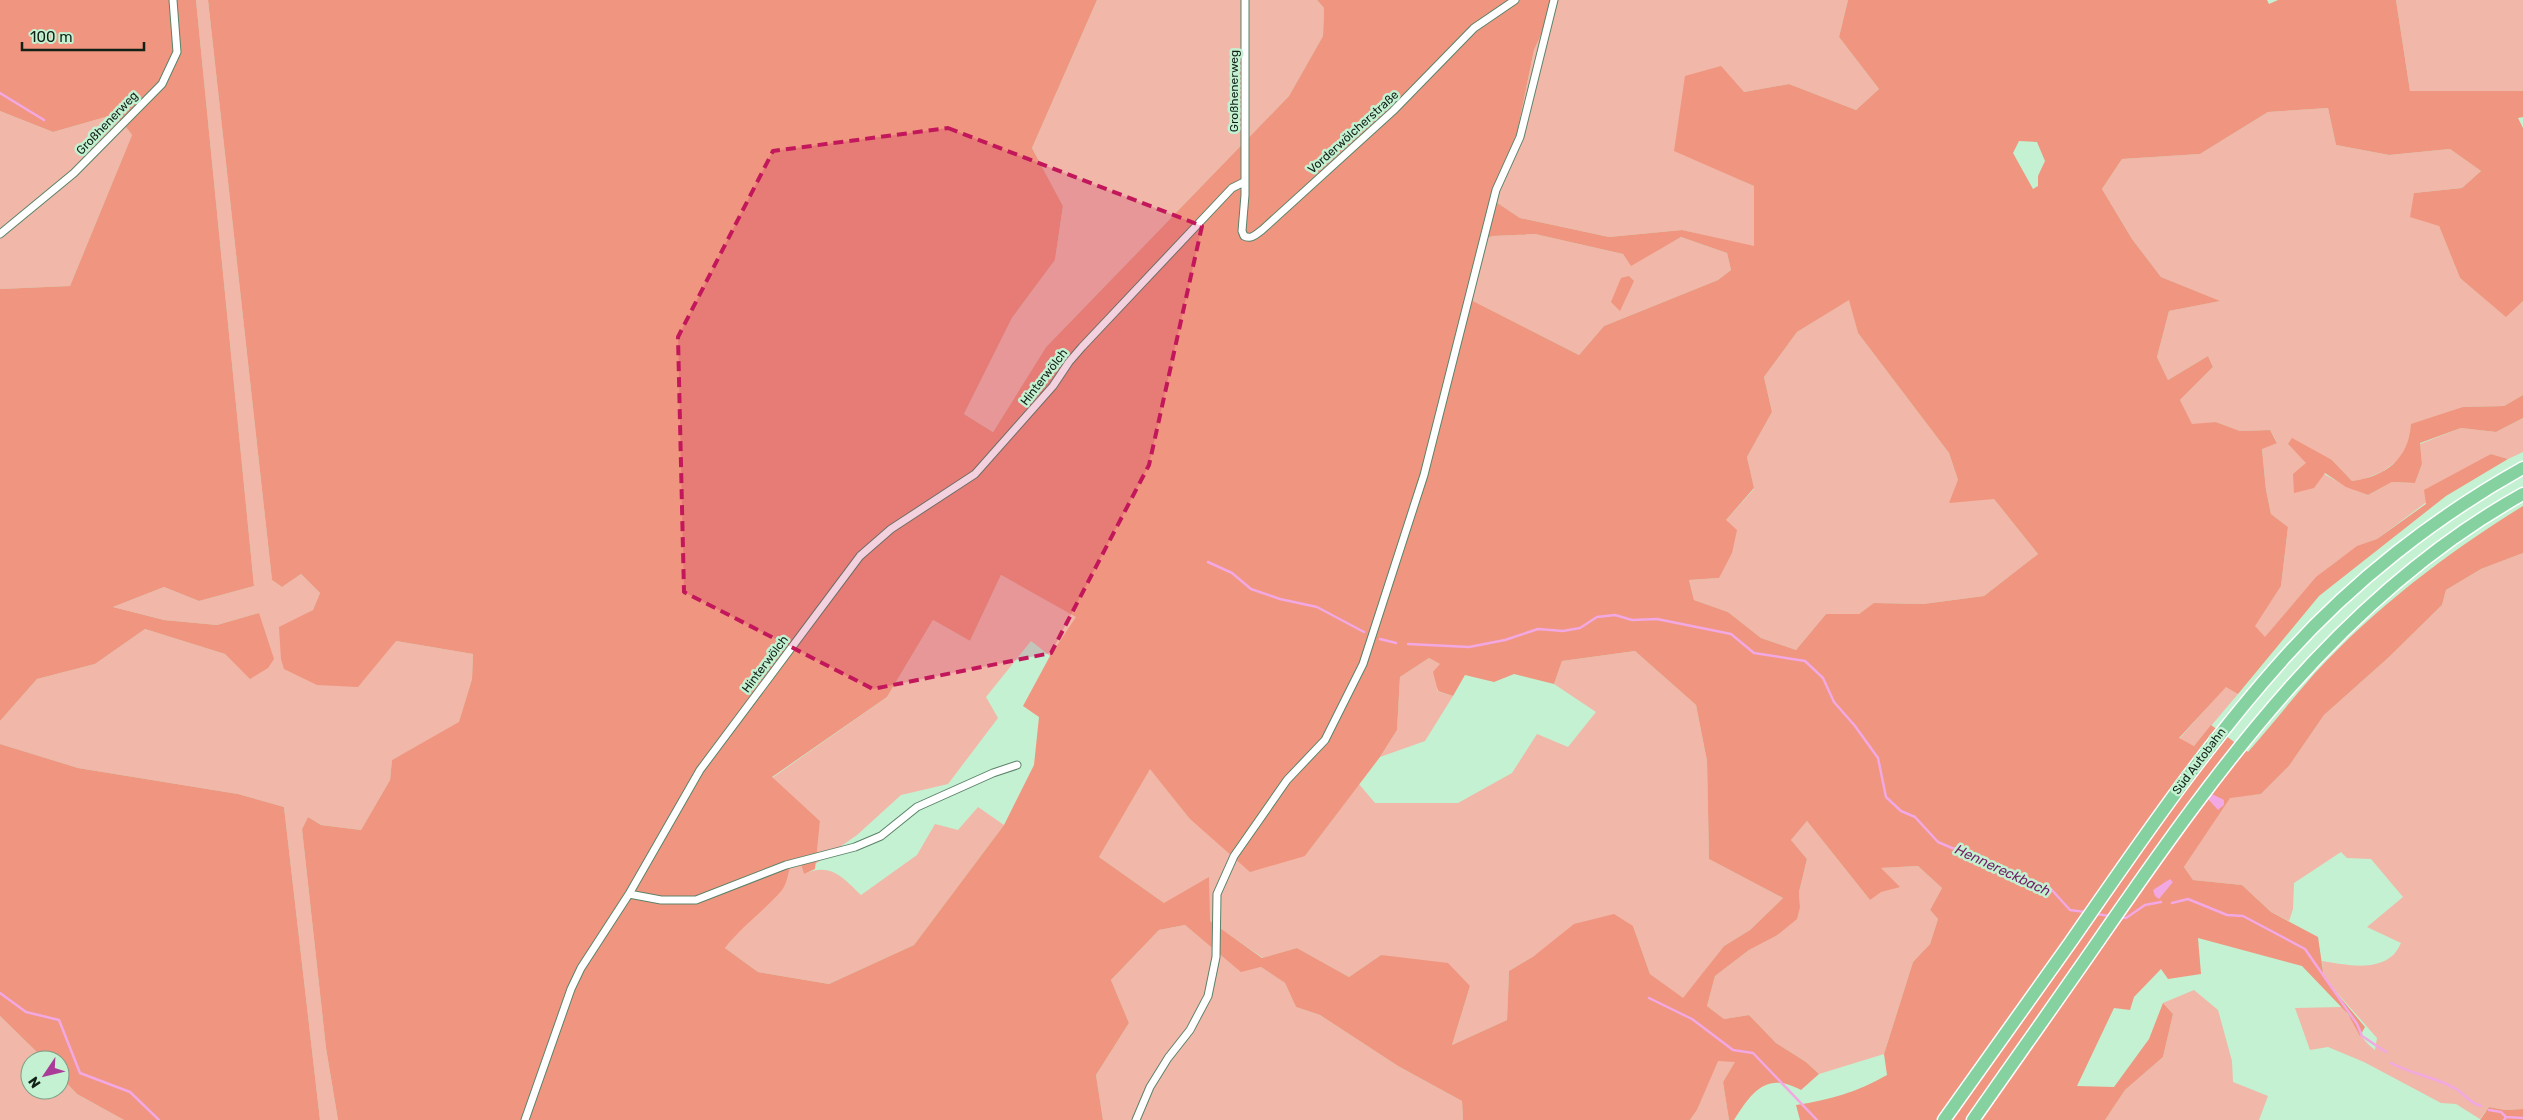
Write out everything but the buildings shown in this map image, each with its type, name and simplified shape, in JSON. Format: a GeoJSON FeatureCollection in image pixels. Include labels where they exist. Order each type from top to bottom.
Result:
{"type":"FeatureCollection","features":[{"type":"Feature","properties":{"kind":"highway","name":"Süd Autobahn"},"geometry":{"type":"LineString","coordinates":[[1944,1120],[2128,858],[2221,732],[2286,655],[2369,576],[2448,515],[2523,468]]}},
{"type":"Feature","properties":{"kind":"highway","name":"Süd Autobahn"},"geometry":{"type":"LineString","coordinates":[[1972,1120],[2194,804],[2240,745],[2305,669],[2387,590],[2474,524],[2523,494]]}},
{"type":"Feature","properties":{"kind":"street","name":"Großhenerweg"},"geometry":{"type":"LineString","coordinates":[[0,234],[74,173],[162,84],[178,52],[173,0]]}},
{"type":"Feature","properties":{"kind":"street","name":"Großhenerweg"},"geometry":{"type":"LineString","coordinates":[[1244,182],[1245,0]]}},
{"type":"Feature","properties":{"kind":"street","name":"Vorderwölcherstraße"},"geometry":{"type":"LineString","coordinates":[[1244,182],[1242,230],[1244,236],[1252,238],[1393,111],[1474,28],[1515,0]]}},
{"type":"Feature","properties":{"kind":"street"},"geometry":{"type":"LineString","coordinates":[[1136,1120],[1150,1087],[1168,1058],[1190,1030],[1208,996],[1216,957],[1217,894],[1234,856],[1287,780],[1324,740],[1363,664],[1424,475],[1496,190],[1520,137],[1554,0]]}},
{"type":"Feature","properties":{"kind":"street","name":"Hinterwölch"},"geometry":{"type":"LineString","coordinates":[[524,1120],[570,989],[581,968],[629,894],[700,770],[860,556],[891,529],[975,474],[1053,386],[1069,362],[1096,332],[1232,188],[1244,182]]}},
{"type":"Feature","properties":{"kind":"street"},"geometry":{"type":"LineString","coordinates":[[629,894],[661,900],[696,900],[786,865],[855,847],[881,836],[917,807],[992,773],[1017,765]]}},
{"type":"Feature","properties":{"kind":"highlighted area"},"geometry":{"type":"Polygon","coordinates":[[[948,128],[1202,226],[1149,465],[1051,653],[873,689],[684,592],[678,337],[773,151],[948,128]]]}},
{"type":"Feature","properties":{"kind":"shaded area"},"geometry":{"type":"Polygon","coordinates":[[[0,0],[196,0],[254,586],[199,601],[164,587],[113,607],[164,620],[217,625],[259,613],[274,659],[268,668],[250,679],[225,654],[145,629],[95,664],[37,679],[0,721],[0,289],[70,286],[132,135],[116,114],[53,132],[0,111],[0,0]]]}},
{"type":"Feature","properties":{"kind":"shaded area"},"geometry":{"type":"Polygon","coordinates":[[[196,0],[208,0],[272,580],[282,587],[301,574],[320,593],[313,610],[302,617],[396,641],[473,654],[472,679],[459,723],[392,760],[390,780],[361,830],[321,825],[308,817],[302,829],[326,1048],[338,1120],[320,1120],[284,807],[238,794],[78,768],[0,744],[0,721],[37,679],[95,664],[145,629],[225,654],[250,678],[259,613],[217,625],[164,620],[113,607],[164,587],[199,601],[254,586],[196,0]]]}},
{"type":"Feature","properties":{"kind":"shaded area"},"geometry":{"type":"Polygon","coordinates":[[[208,0],[1097,0],[1032,148],[1063,206],[1055,260],[1012,318],[964,414],[993,432],[1046,347],[1289,96],[1323,36],[1324,8],[1317,0],[1557,0],[1534,50],[1517,133],[1490,198],[1520,218],[1609,237],[1682,230],[1754,246],[1754,186],[1674,151],[1685,76],[1721,66],[1744,92],[1789,84],[1856,110],[1879,89],[1839,37],[1848,0],[2267,0],[2269,4],[2278,0],[2396,0],[2410,91],[2523,91],[2523,117],[2518,118],[2523,128],[2523,301],[2506,317],[2460,278],[2439,226],[2410,217],[2414,193],[2462,188],[2481,171],[2450,149],[2389,155],[2336,145],[2328,108],[2268,112],[2200,154],[2122,159],[2102,189],[2132,239],[2161,277],[2220,301],[2169,311],[2157,357],[2168,380],[2208,356],[2213,367],[2180,400],[2192,424],[2216,422],[2240,431],[2270,430],[2277,443],[2262,449],[2266,490],[2271,514],[2288,527],[2281,586],[2255,626],[2265,637],[2316,577],[2357,546],[2377,539],[2426,504],[2424,490],[2491,454],[2508,459],[2446,496],[2319,596],[2238,694],[2226,687],[2179,738],[2194,746],[2211,725],[2248,752],[2315,673],[2363,626],[2413,582],[2523,506],[2523,553],[2481,569],[2446,590],[2442,605],[2388,658],[2324,715],[2289,766],[2261,794],[2230,798],[2184,867],[2193,880],[2242,885],[2271,912],[2318,937],[2324,978],[2365,1027],[2360,1036],[2348,1014],[2302,966],[2198,938],[2201,974],[2168,979],[2161,969],[2134,997],[2130,1010],[2114,1008],[2077,1086],[2114,1087],[2149,1039],[2163,1003],[2173,1014],[2163,1057],[2125,1090],[2105,1120],[1800,1120],[1796,1105],[1820,1101],[1843,1094],[1887,1075],[1884,1054],[1913,962],[1930,944],[1938,919],[1930,910],[1942,888],[1918,866],[1881,868],[1900,887],[1881,892],[1870,900],[1807,821],[1791,840],[1807,859],[1799,892],[1800,907],[1797,919],[1776,936],[1749,950],[1715,976],[1707,1006],[1724,1019],[1749,1015],[1776,1043],[1806,1062],[1819,1074],[1801,1090],[1778,1083],[1761,1087],[1747,1101],[1734,1120],[1729,1120],[1723,1082],[1735,1062],[1718,1061],[1697,1110],[1690,1120],[1463,1120],[1462,1101],[1398,1066],[1320,1015],[1296,1007],[1285,983],[1261,967],[1241,972],[1185,925],[1159,930],[1111,980],[1129,1023],[1096,1075],[1103,1120],[338,1120],[326,1048],[302,829],[308,817],[321,825],[361,830],[390,780],[392,760],[459,722],[472,679],[473,654],[396,641],[358,687],[317,685],[284,669],[281,659],[279,627],[313,610],[320,593],[301,574],[282,587],[272,580],[208,0]],[[2019,141],[2013,153],[2033,189],[2038,186],[2038,176],[2045,161],[2037,142],[2019,141]],[[1535,234],[1493,236],[1481,240],[1473,301],[1579,355],[1604,326],[1718,280],[1731,270],[1727,253],[1681,237],[1631,266],[1623,254],[1535,234]],[[1849,300],[1797,332],[1764,377],[1772,412],[1747,457],[1754,488],[1726,520],[1737,530],[1732,553],[1719,578],[1689,580],[1694,600],[1728,612],[1761,638],[1796,650],[1826,614],[1859,614],[1874,603],[1923,604],[1984,596],[2038,554],[1994,499],[1949,503],[1958,480],[1949,453],[1858,333],[1849,300]],[[1001,575],[970,641],[933,620],[887,697],[772,777],[820,821],[815,869],[804,874],[799,858],[795,861],[790,868],[782,890],[725,948],[758,972],[829,984],[914,945],[1004,825],[1034,765],[1039,717],[1023,706],[1050,656],[1076,617],[1001,575]],[[1635,651],[1562,661],[1554,684],[1514,674],[1494,682],[1465,675],[1453,696],[1438,691],[1433,672],[1440,664],[1429,658],[1400,677],[1397,730],[1380,757],[1305,856],[1250,872],[1189,818],[1150,769],[1099,857],[1164,903],[1209,877],[1210,921],[1262,958],[1297,948],[1349,977],[1381,955],[1448,963],[1470,986],[1452,1045],[1507,1020],[1509,971],[1534,956],[1574,924],[1614,914],[1633,926],[1650,974],[1683,998],[1724,946],[1750,930],[1783,898],[1709,859],[1707,761],[1696,705],[1635,651]]]}},
{"type":"Feature","properties":{"kind":"shaded area"},"geometry":{"type":"Polygon","coordinates":[[[1097,0],[1317,0],[1324,8],[1323,36],[1289,96],[1046,347],[993,432],[964,414],[1012,318],[1055,260],[1063,206],[1032,148],[1097,0]]]}},
{"type":"Feature","properties":{"kind":"shaded area"},"geometry":{"type":"Polygon","coordinates":[[[1557,0],[1848,0],[1839,37],[1879,89],[1856,110],[1789,84],[1744,92],[1675,150],[1754,186],[1754,247],[1682,230],[1609,237],[1520,218],[1490,198],[1517,133],[1534,50],[1557,0]]]}},
{"type":"Feature","properties":{"kind":"shaded area"},"geometry":{"type":"Polygon","coordinates":[[[2396,0],[2523,0],[2523,91],[2410,91],[2396,0]]]}},
{"type":"Feature","properties":{"kind":"shaded area"},"geometry":{"type":"Polygon","coordinates":[[[2328,108],[2336,145],[2389,155],[2450,149],[2481,171],[2462,188],[2414,193],[2439,226],[2460,278],[2506,316],[2523,301],[2523,395],[2504,406],[2463,407],[2410,441],[2401,458],[2382,472],[2364,479],[2352,481],[2332,460],[2288,444],[2315,468],[2346,486],[2368,495],[2392,482],[2415,483],[2422,464],[2420,444],[2461,428],[2496,432],[2523,418],[2523,452],[2508,459],[2491,454],[2377,539],[2343,557],[2302,594],[2265,638],[2254,626],[2281,586],[2288,527],[2271,514],[2266,490],[2262,448],[2277,442],[2270,430],[2240,431],[2216,422],[2192,425],[2180,400],[2213,367],[2208,356],[2168,380],[2157,357],[2169,311],[2219,301],[2161,277],[2132,239],[2102,189],[2122,159],[2200,154],[2268,112],[2328,108]]]}},
{"type":"Feature","properties":{"kind":"shaded area"},"geometry":{"type":"Polygon","coordinates":[[[0,111],[53,132],[116,114],[132,135],[70,286],[0,289],[0,111]]]}},
{"type":"Feature","properties":{"kind":"shaded area"},"geometry":{"type":"Polygon","coordinates":[[[1535,234],[1623,254],[1631,265],[1681,237],[1727,253],[1731,270],[1718,280],[1604,326],[1579,355],[1473,301],[1481,240],[1493,236],[1535,234]]]}},
{"type":"Feature","properties":{"kind":"shaded area"},"geometry":{"type":"Polygon","coordinates":[[[1629,276],[1634,281],[1620,311],[1611,302],[1621,278],[1629,276]]]}},
{"type":"Feature","properties":{"kind":"shaded area"},"geometry":{"type":"Polygon","coordinates":[[[1850,299],[1858,333],[1949,453],[1958,480],[1994,499],[2038,554],[1984,596],[1923,604],[1875,603],[1859,614],[1826,614],[1796,650],[1761,638],[1728,612],[1694,600],[1689,580],[1719,578],[1726,520],[1754,489],[1747,457],[1772,412],[1764,377],[1797,332],[1850,299]]]}},
{"type":"Feature","properties":{"kind":"shaded area"},"geometry":{"type":"Polygon","coordinates":[[[2523,395],[2523,418],[2496,432],[2461,428],[2420,443],[2422,464],[2415,483],[2392,482],[2368,495],[2346,487],[2325,473],[2314,488],[2294,493],[2293,474],[2306,463],[2288,444],[2292,438],[2332,460],[2352,481],[2364,479],[2385,470],[2400,456],[2406,447],[2411,424],[2463,407],[2504,406],[2523,395]]]}},
{"type":"Feature","properties":{"kind":"shaded area"},"geometry":{"type":"Polygon","coordinates":[[[2523,553],[2523,1109],[2505,1110],[2489,1107],[2480,1119],[2456,1104],[2441,1103],[2364,1062],[2328,1047],[2310,1050],[2295,1008],[2342,1007],[2364,1040],[2375,1050],[2377,1038],[2324,978],[2322,961],[2358,966],[2376,964],[2392,956],[2401,943],[2367,927],[2403,897],[2371,859],[2347,858],[2341,852],[2294,883],[2293,909],[2289,921],[2271,912],[2242,885],[2193,880],[2184,867],[2230,797],[2261,794],[2289,766],[2324,715],[2388,658],[2442,605],[2446,590],[2481,569],[2523,553]]]}},
{"type":"Feature","properties":{"kind":"shaded area"},"geometry":{"type":"Polygon","coordinates":[[[1001,575],[1077,617],[1050,656],[1031,641],[986,697],[998,718],[948,784],[901,795],[857,835],[814,865],[820,821],[772,778],[887,697],[933,620],[970,641],[1001,575]]]}},
{"type":"Feature","properties":{"kind":"shaded area"},"geometry":{"type":"Polygon","coordinates":[[[1635,651],[1696,705],[1707,761],[1709,859],[1783,898],[1750,930],[1724,946],[1683,999],[1650,974],[1633,926],[1534,956],[1509,971],[1507,1020],[1452,1045],[1470,986],[1381,955],[1349,977],[1297,948],[1263,958],[1209,921],[1164,903],[1099,857],[1150,768],[1189,818],[1305,856],[1359,784],[1375,803],[1458,803],[1512,773],[1537,734],[1568,747],[1596,712],[1554,684],[1562,661],[1635,651]]]}},
{"type":"Feature","properties":{"kind":"shaded area"},"geometry":{"type":"Polygon","coordinates":[[[1429,658],[1440,664],[1437,691],[1453,696],[1425,741],[1380,757],[1397,730],[1400,677],[1429,658]]]}},
{"type":"Feature","properties":{"kind":"shaded area"},"geometry":{"type":"Polygon","coordinates":[[[2226,686],[2238,694],[2194,746],[2179,739],[2226,686]]]}},
{"type":"Feature","properties":{"kind":"shaded area"},"geometry":{"type":"Polygon","coordinates":[[[0,744],[78,768],[238,794],[284,807],[320,1120],[124,1120],[77,1094],[70,1087],[70,1050],[35,1050],[0,1016],[0,744]]]}},
{"type":"Feature","properties":{"kind":"shaded area"},"geometry":{"type":"Polygon","coordinates":[[[2212,794],[2224,800],[2224,805],[2218,810],[2208,799],[2212,794]]]}},
{"type":"Feature","properties":{"kind":"shaded area"},"geometry":{"type":"Polygon","coordinates":[[[978,807],[1004,825],[914,945],[829,984],[758,972],[725,948],[792,862],[799,857],[804,874],[813,871],[829,871],[842,878],[861,895],[917,855],[935,824],[958,830],[978,807]]]}},
{"type":"Feature","properties":{"kind":"shaded area"},"geometry":{"type":"Polygon","coordinates":[[[1807,821],[1870,900],[1880,868],[1918,866],[1942,888],[1930,910],[1938,919],[1930,944],[1913,962],[1884,1054],[1819,1074],[1806,1062],[1776,1043],[1749,1015],[1724,1019],[1707,1006],[1715,976],[1749,950],[1776,936],[1800,907],[1799,892],[1807,859],[1791,840],[1807,821]]]}},
{"type":"Feature","properties":{"kind":"shaded area"},"geometry":{"type":"Polygon","coordinates":[[[2170,879],[2173,882],[2159,899],[2155,896],[2153,890],[2170,879]]]}},
{"type":"Feature","properties":{"kind":"shaded area"},"geometry":{"type":"Polygon","coordinates":[[[1185,925],[1241,971],[1261,967],[1285,983],[1296,1007],[1320,1015],[1398,1066],[1462,1101],[1463,1120],[1103,1120],[1096,1075],[1129,1023],[1111,980],[1159,930],[1185,925]]]}},
{"type":"Feature","properties":{"kind":"shaded area"},"geometry":{"type":"Polygon","coordinates":[[[2194,990],[2218,1010],[2232,1061],[2233,1082],[2268,1096],[2259,1120],[2105,1120],[2125,1090],[2163,1057],[2173,1014],[2163,1003],[2194,990]]]}},
{"type":"Feature","properties":{"kind":"shaded area"},"geometry":{"type":"Polygon","coordinates":[[[0,1016],[35,1050],[20,1050],[20,1100],[70,1100],[70,1087],[77,1094],[124,1120],[0,1120],[0,1016]]]}},
{"type":"Feature","properties":{"kind":"shaded area"},"geometry":{"type":"Polygon","coordinates":[[[1717,1061],[1736,1061],[1723,1082],[1729,1120],[1690,1120],[1697,1110],[1717,1061]]]}},
{"type":"Feature","properties":{"kind":"shaded area"},"geometry":{"type":"Polygon","coordinates":[[[2489,1107],[2505,1110],[2523,1109],[2523,1120],[2480,1120],[2489,1107]]]}},
{"type":"Feature","properties":{"kind":"waterway"},"geometry":{"type":"LineString","coordinates":[[0,93],[44,120]]}},
{"type":"Feature","properties":{"kind":"waterway","name":"Hennereckbach"},"geometry":{"type":"LineString","coordinates":[[1208,562],[1232,573],[1251,589],[1280,599],[1317,607],[1364,632]]}},
{"type":"Feature","properties":{"kind":"waterway","name":"Hennereckbach"},"geometry":{"type":"LineString","coordinates":[[1408,644],[1469,647],[1505,640],[1538,629],[1563,631],[1580,628],[1597,617],[1615,615],[1632,620],[1657,619],[1731,634],[1754,653],[1805,661],[1823,678],[1834,702],[1855,726],[1878,758],[1886,797],[1901,811],[1915,817],[1938,842],[1952,848],[1968,851],[1997,868],[2018,873],[2024,881],[2051,889],[2070,910],[2085,912]]}},
{"type":"Feature","properties":{"kind":"waterway","name":"Hennereckbach"},"geometry":{"type":"LineString","coordinates":[[1380,639],[1396,643]]}},
{"type":"Feature","properties":{"kind":"waterway","name":"Hennereckbach"},"geometry":{"type":"LineString","coordinates":[[2172,903],[2188,899],[2227,915],[2243,916],[2305,949],[2357,1024],[2362,1036],[2386,1052]]}},
{"type":"Feature","properties":{"kind":"waterway","name":"Hennereckbach"},"geometry":{"type":"LineString","coordinates":[[2120,917],[2126,918],[2145,905],[2161,902]]}},
{"type":"Feature","properties":{"kind":"waterway","name":"Hennereckbach"},"geometry":{"type":"LineString","coordinates":[[2096,914],[2110,916]]}},
{"type":"Feature","properties":{"kind":"waterway"},"geometry":{"type":"LineString","coordinates":[[0,993],[26,1012],[59,1020],[80,1073],[130,1092],[159,1120]]}},
{"type":"Feature","properties":{"kind":"waterway"},"geometry":{"type":"LineString","coordinates":[[1649,998],[1692,1019],[1733,1050],[1753,1053],[1817,1120]]}},
{"type":"Feature","properties":{"kind":"waterway","name":"Hennereckbach"},"geometry":{"type":"LineString","coordinates":[[2391,1063],[2449,1085],[2481,1106]]}},
{"type":"Feature","properties":{"kind":"waterway","name":"Hennereckbach"},"geometry":{"type":"LineString","coordinates":[[2489,1110],[2501,1112],[2506,1117]]}},
{"type":"Feature","properties":{"kind":"waterway"},"geometry":{"type":"LineString","coordinates":[[2504,1120],[2506,1117],[2523,1118]]}}]}
